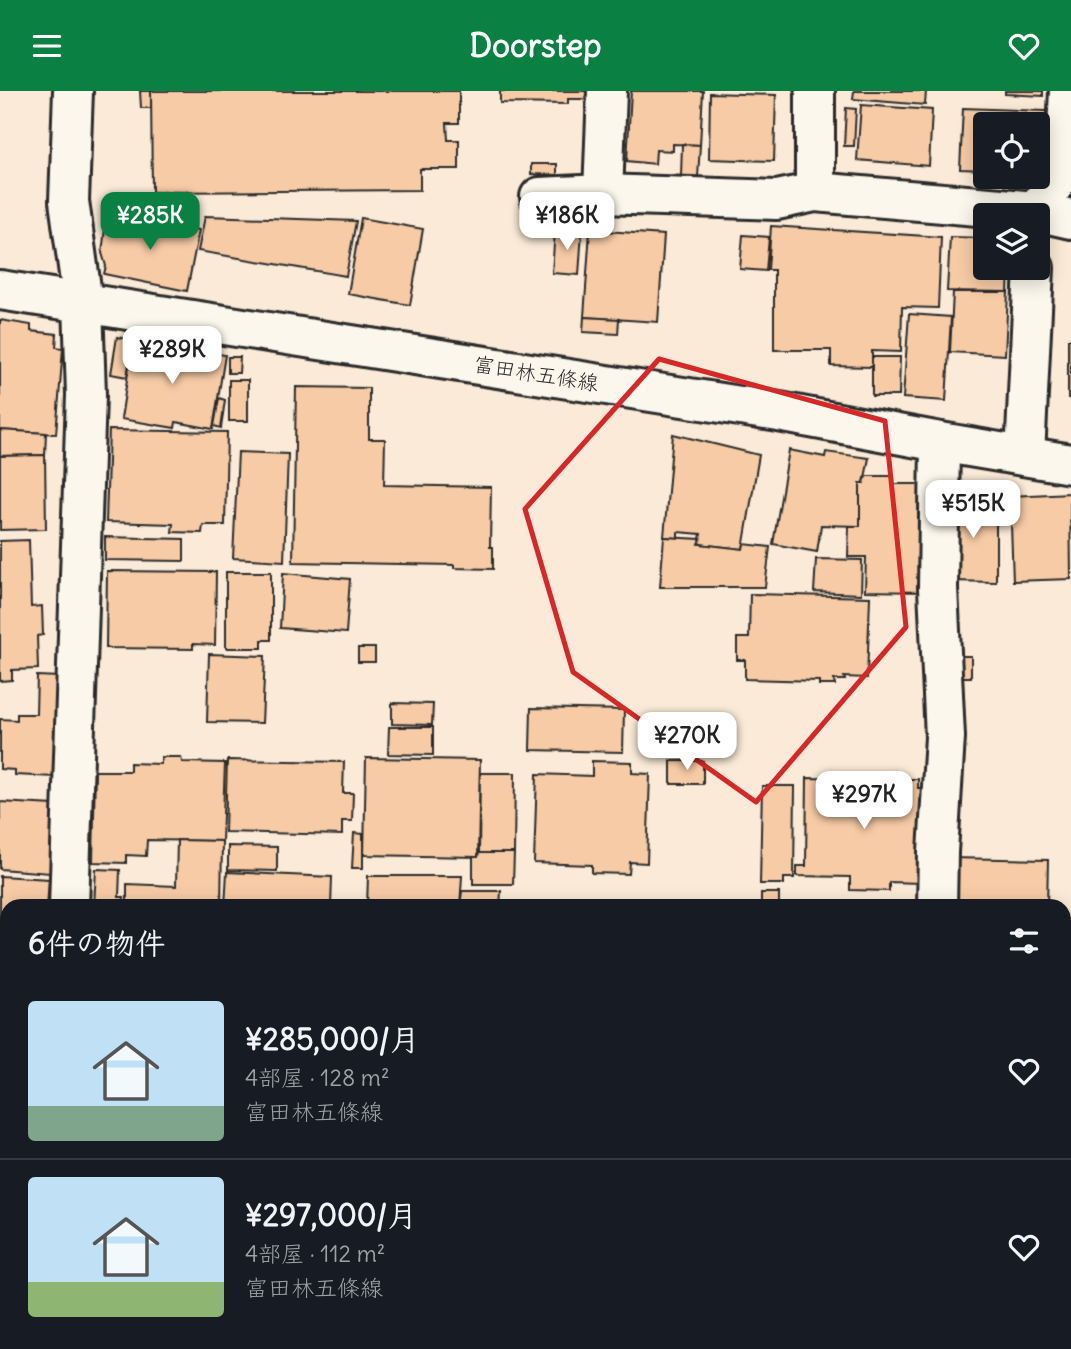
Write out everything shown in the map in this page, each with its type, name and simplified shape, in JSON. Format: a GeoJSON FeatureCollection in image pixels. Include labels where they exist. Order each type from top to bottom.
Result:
{"type":"FeatureCollection","features":[{"type":"Feature","properties":{"kind":"street"},"geometry":{"type":"LineString","coordinates":[[69,899],[86,395],[83,303],[69,201],[73,91]]}},
{"type":"Feature","properties":{"kind":"street"},"geometry":{"type":"LineString","coordinates":[[603,194],[607,91]]}},
{"type":"Feature","properties":{"kind":"street"},"geometry":{"type":"LineString","coordinates":[[815,192],[816,91]]}},
{"type":"Feature","properties":{"kind":"street"},"geometry":{"type":"LineString","coordinates":[[1050,209],[1065,168],[1069,91]]}},
{"type":"Feature","properties":{"kind":"street"},"geometry":{"type":"LineString","coordinates":[[540,197],[603,194],[777,200],[815,192],[973,208]]}},
{"type":"Feature","properties":{"kind":"street"},"geometry":{"type":"LineString","coordinates":[[1025,456],[1033,280]]}},
{"type":"Feature","properties":{"kind":"street","name":"富田林五條線"},"geometry":{"type":"LineString","coordinates":[[0,290],[779,412],[1071,464]]}},
{"type":"Feature","properties":{"kind":"street"},"geometry":{"type":"LineString","coordinates":[[937,899],[945,737],[938,588],[940,442]]}},
{"type":"Feature","properties":{"kind":"highlighted area"},"geometry":{"type":"Polygon","coordinates":[[[659,359],[885,421],[906,627],[756,802],[573,672],[525,509],[659,359]]]}},
{"type":"Feature","properties":{"kind":"building"},"geometry":{"type":"Polygon","coordinates":[[[140,91],[151,91],[151,108],[141,108],[140,91]]]}},
{"type":"Feature","properties":{"kind":"building"},"geometry":{"type":"Polygon","coordinates":[[[151,91],[459,91],[459,123],[447,123],[448,140],[459,140],[459,169],[420,169],[420,190],[152,192],[151,91]]]}},
{"type":"Feature","properties":{"kind":"building"},"geometry":{"type":"Polygon","coordinates":[[[500,91],[586,91],[586,99],[568,99],[568,104],[500,103],[500,91]]]}},
{"type":"Feature","properties":{"kind":"building"},"geometry":{"type":"Polygon","coordinates":[[[631,91],[703,91],[700,145],[673,144],[673,151],[656,150],[655,164],[627,161],[631,91]]]}},
{"type":"Feature","properties":{"kind":"building"},"geometry":{"type":"Polygon","coordinates":[[[854,91],[926,91],[925,105],[853,99],[854,91]]]}},
{"type":"Feature","properties":{"kind":"building"},"geometry":{"type":"Polygon","coordinates":[[[1005,91],[1043,91],[1043,96],[1005,94],[1005,91]]]}},
{"type":"Feature","properties":{"kind":"building"},"geometry":{"type":"Polygon","coordinates":[[[710,93],[776,95],[774,161],[709,159],[710,93]]]}},
{"type":"Feature","properties":{"kind":"building"},"geometry":{"type":"Polygon","coordinates":[[[861,105],[932,110],[929,166],[857,160],[861,105]]]}},
{"type":"Feature","properties":{"kind":"building"},"geometry":{"type":"Polygon","coordinates":[[[846,108],[856,109],[854,146],[844,146],[846,108]]]}},
{"type":"Feature","properties":{"kind":"building"},"geometry":{"type":"Polygon","coordinates":[[[963,108],[1046,111],[973,112],[973,170],[960,169],[963,108]]]}},
{"type":"Feature","properties":{"kind":"building"},"geometry":{"type":"Polygon","coordinates":[[[682,144],[700,145],[698,177],[681,176],[682,144]]]}},
{"type":"Feature","properties":{"kind":"building"},"geometry":{"type":"Polygon","coordinates":[[[531,164],[557,164],[557,175],[531,174],[531,164]]]}},
{"type":"Feature","properties":{"kind":"building"},"geometry":{"type":"Polygon","coordinates":[[[205,216],[356,221],[346,276],[198,251],[205,216]]]}},
{"type":"Feature","properties":{"kind":"building"},"geometry":{"type":"Polygon","coordinates":[[[129,217],[199,230],[187,291],[104,274],[106,266],[102,253],[106,221],[127,225],[129,217]]]}},
{"type":"Feature","properties":{"kind":"building"},"geometry":{"type":"Polygon","coordinates":[[[361,218],[423,229],[410,305],[348,294],[361,218]]]}},
{"type":"Feature","properties":{"kind":"building"},"geometry":{"type":"Polygon","coordinates":[[[771,226],[941,237],[938,308],[902,307],[901,352],[872,351],[872,367],[831,366],[831,350],[774,350],[774,270],[768,270],[771,226]]]}},
{"type":"Feature","properties":{"kind":"building"},"geometry":{"type":"Polygon","coordinates":[[[555,230],[582,231],[579,275],[552,273],[555,230]]]}},
{"type":"Feature","properties":{"kind":"building"},"geometry":{"type":"Polygon","coordinates":[[[590,230],[664,235],[658,322],[584,317],[590,230]]]}},
{"type":"Feature","properties":{"kind":"building"},"geometry":{"type":"Polygon","coordinates":[[[743,235],[769,237],[766,271],[740,269],[743,235]]]}},
{"type":"Feature","properties":{"kind":"building"},"geometry":{"type":"Polygon","coordinates":[[[950,237],[973,238],[973,280],[1008,280],[1008,292],[947,291],[950,237]]]}},
{"type":"Feature","properties":{"kind":"building"},"geometry":{"type":"Polygon","coordinates":[[[953,292],[1008,292],[1005,355],[950,352],[953,292]]]}},
{"type":"Feature","properties":{"kind":"building"},"geometry":{"type":"Polygon","coordinates":[[[909,314],[951,317],[946,401],[903,398],[909,314]]]}},
{"type":"Feature","properties":{"kind":"building"},"geometry":{"type":"Polygon","coordinates":[[[584,317],[619,319],[618,334],[583,332],[584,317]]]}},
{"type":"Feature","properties":{"kind":"building"},"geometry":{"type":"Polygon","coordinates":[[[0,320],[31,325],[31,331],[57,334],[56,347],[63,348],[56,434],[0,430],[0,320]]]}},
{"type":"Feature","properties":{"kind":"building"},"geometry":{"type":"Polygon","coordinates":[[[117,337],[133,340],[127,377],[111,374],[117,337]]]}},
{"type":"Feature","properties":{"kind":"building"},"geometry":{"type":"Polygon","coordinates":[[[1068,339],[1071,339],[1071,398],[1068,398],[1068,339]]]}},
{"type":"Feature","properties":{"kind":"building"},"geometry":{"type":"Polygon","coordinates":[[[133,340],[225,355],[213,429],[176,422],[175,428],[121,419],[133,340]]]}},
{"type":"Feature","properties":{"kind":"building"},"geometry":{"type":"Polygon","coordinates":[[[228,357],[240,357],[239,373],[228,373],[228,357]]]}},
{"type":"Feature","properties":{"kind":"building"},"geometry":{"type":"Polygon","coordinates":[[[872,357],[900,357],[899,396],[872,396],[872,357]]]}},
{"type":"Feature","properties":{"kind":"building"},"geometry":{"type":"Polygon","coordinates":[[[229,380],[248,380],[248,421],[229,421],[229,380]]]}},
{"type":"Feature","properties":{"kind":"building"},"geometry":{"type":"Polygon","coordinates":[[[296,387],[369,388],[369,439],[385,439],[384,485],[491,487],[490,547],[493,547],[493,569],[454,568],[454,565],[293,562],[296,387]]]}},
{"type":"Feature","properties":{"kind":"building"},"geometry":{"type":"Polygon","coordinates":[[[219,398],[225,400],[221,428],[214,426],[219,398]]]}},
{"type":"Feature","properties":{"kind":"building"},"geometry":{"type":"Polygon","coordinates":[[[0,430],[46,433],[45,455],[0,456],[0,430]]]}},
{"type":"Feature","properties":{"kind":"building"},"geometry":{"type":"Polygon","coordinates":[[[109,430],[227,432],[225,525],[203,525],[202,533],[172,532],[173,524],[106,522],[109,430]]]}},
{"type":"Feature","properties":{"kind":"building"},"geometry":{"type":"Polygon","coordinates":[[[673,434],[759,455],[743,549],[699,544],[701,534],[678,532],[678,538],[664,537],[673,434]]]}},
{"type":"Feature","properties":{"kind":"building"},"geometry":{"type":"Polygon","coordinates":[[[789,450],[825,457],[826,452],[869,458],[864,483],[860,483],[860,526],[821,525],[817,552],[773,544],[789,450]]]}},
{"type":"Feature","properties":{"kind":"building"},"geometry":{"type":"Polygon","coordinates":[[[238,452],[288,454],[284,561],[233,558],[238,452]]]}},
{"type":"Feature","properties":{"kind":"building"},"geometry":{"type":"Polygon","coordinates":[[[45,455],[46,529],[0,530],[0,456],[45,455]]]}},
{"type":"Feature","properties":{"kind":"building"},"geometry":{"type":"Polygon","coordinates":[[[866,476],[893,476],[894,484],[927,484],[925,592],[865,591],[866,557],[848,557],[849,526],[860,526],[860,483],[864,483],[866,476]]]}},
{"type":"Feature","properties":{"kind":"building"},"geometry":{"type":"Polygon","coordinates":[[[1070,493],[1071,579],[1013,581],[1010,496],[1070,493]]]}},
{"type":"Feature","properties":{"kind":"building"},"geometry":{"type":"Polygon","coordinates":[[[951,498],[996,499],[996,582],[950,581],[951,498]]]}},
{"type":"Feature","properties":{"kind":"building"},"geometry":{"type":"Polygon","coordinates":[[[105,537],[184,539],[184,561],[105,560],[105,537]]]}},
{"type":"Feature","properties":{"kind":"building"},"geometry":{"type":"Polygon","coordinates":[[[664,537],[701,539],[699,544],[743,549],[744,544],[770,547],[765,587],[660,587],[664,537]]]}},
{"type":"Feature","properties":{"kind":"building"},"geometry":{"type":"Polygon","coordinates":[[[29,540],[31,607],[42,606],[43,635],[37,636],[38,669],[12,670],[12,680],[0,681],[0,541],[29,540]]]}},
{"type":"Feature","properties":{"kind":"building"},"geometry":{"type":"Polygon","coordinates":[[[816,559],[862,560],[861,594],[814,592],[816,559]]]}},
{"type":"Feature","properties":{"kind":"building"},"geometry":{"type":"Polygon","coordinates":[[[107,571],[216,572],[215,645],[193,644],[193,649],[106,648],[107,571]]]}},
{"type":"Feature","properties":{"kind":"building"},"geometry":{"type":"Polygon","coordinates":[[[226,572],[271,572],[271,640],[262,640],[262,648],[226,648],[226,572]]]}},
{"type":"Feature","properties":{"kind":"building"},"geometry":{"type":"Polygon","coordinates":[[[283,573],[350,579],[346,633],[280,628],[283,573]]]}},
{"type":"Feature","properties":{"kind":"building"},"geometry":{"type":"Polygon","coordinates":[[[750,594],[870,597],[867,678],[844,677],[845,680],[834,680],[835,685],[819,685],[819,681],[745,679],[745,660],[737,660],[737,638],[749,638],[750,594]]]}},
{"type":"Feature","properties":{"kind":"building"},"geometry":{"type":"Polygon","coordinates":[[[358,648],[375,648],[375,662],[358,662],[358,648]]]}},
{"type":"Feature","properties":{"kind":"building"},"geometry":{"type":"Polygon","coordinates":[[[209,654],[265,656],[262,723],[207,722],[209,654]]]}},
{"type":"Feature","properties":{"kind":"building"},"geometry":{"type":"Polygon","coordinates":[[[952,656],[971,656],[971,677],[952,677],[952,656]]]}},
{"type":"Feature","properties":{"kind":"building"},"geometry":{"type":"Polygon","coordinates":[[[37,676],[59,677],[55,777],[15,775],[15,770],[0,769],[0,719],[17,720],[17,714],[36,714],[37,676]]]}},
{"type":"Feature","properties":{"kind":"building"},"geometry":{"type":"Polygon","coordinates":[[[392,703],[433,704],[432,725],[392,724],[392,703]]]}},
{"type":"Feature","properties":{"kind":"building"},"geometry":{"type":"Polygon","coordinates":[[[531,708],[624,710],[623,752],[530,750],[531,708]]]}},
{"type":"Feature","properties":{"kind":"building"},"geometry":{"type":"Polygon","coordinates":[[[389,727],[433,727],[433,755],[388,754],[389,727]]]}},
{"type":"Feature","properties":{"kind":"building"},"geometry":{"type":"Polygon","coordinates":[[[161,757],[181,757],[182,762],[225,763],[222,841],[147,840],[146,856],[126,855],[126,863],[93,862],[95,771],[130,771],[130,763],[161,764],[161,757]]]}},
{"type":"Feature","properties":{"kind":"building"},"geometry":{"type":"Polygon","coordinates":[[[366,758],[480,760],[478,857],[364,855],[366,758]]]}},
{"type":"Feature","properties":{"kind":"building"},"geometry":{"type":"Polygon","coordinates":[[[227,760],[344,762],[343,793],[353,793],[352,821],[342,821],[342,835],[225,832],[227,760]]]}},
{"type":"Feature","properties":{"kind":"building"},"geometry":{"type":"Polygon","coordinates":[[[592,761],[632,762],[632,773],[650,774],[647,863],[630,862],[629,874],[592,873],[592,865],[534,863],[537,774],[592,776],[592,761]]]}},
{"type":"Feature","properties":{"kind":"building"},"geometry":{"type":"Polygon","coordinates":[[[671,761],[703,761],[703,784],[671,784],[671,761]]]}},
{"type":"Feature","properties":{"kind":"building"},"geometry":{"type":"Polygon","coordinates":[[[480,773],[515,773],[514,853],[479,853],[480,773]]]}},
{"type":"Feature","properties":{"kind":"building"},"geometry":{"type":"Polygon","coordinates":[[[849,774],[882,775],[882,779],[918,779],[918,788],[921,788],[920,883],[889,882],[889,891],[850,890],[850,877],[797,876],[797,866],[806,866],[807,778],[849,779],[849,774]]]}},
{"type":"Feature","properties":{"kind":"building"},"geometry":{"type":"Polygon","coordinates":[[[762,786],[795,786],[794,878],[784,878],[784,884],[760,884],[762,786]]]}},
{"type":"Feature","properties":{"kind":"building"},"geometry":{"type":"Polygon","coordinates":[[[0,802],[54,805],[50,873],[0,869],[0,802]]]}},
{"type":"Feature","properties":{"kind":"building"},"geometry":{"type":"Polygon","coordinates":[[[354,833],[363,834],[363,868],[352,868],[354,833]]]}},
{"type":"Feature","properties":{"kind":"building"},"geometry":{"type":"Polygon","coordinates":[[[177,840],[222,841],[221,899],[127,899],[127,884],[176,886],[177,840]]]}},
{"type":"Feature","properties":{"kind":"building"},"geometry":{"type":"Polygon","coordinates":[[[228,846],[277,847],[277,871],[228,870],[228,846]]]}},
{"type":"Feature","properties":{"kind":"building"},"geometry":{"type":"Polygon","coordinates":[[[479,853],[514,853],[513,884],[473,884],[473,857],[478,857],[479,853]]]}},
{"type":"Feature","properties":{"kind":"building"},"geometry":{"type":"Polygon","coordinates":[[[950,858],[1048,860],[1047,899],[948,899],[950,858]]]}},
{"type":"Feature","properties":{"kind":"building"},"geometry":{"type":"Polygon","coordinates":[[[96,869],[120,870],[119,897],[124,899],[94,899],[96,869]]]}},
{"type":"Feature","properties":{"kind":"building"},"geometry":{"type":"Polygon","coordinates":[[[227,872],[332,877],[331,899],[225,899],[227,872]]]}},
{"type":"Feature","properties":{"kind":"building"},"geometry":{"type":"Polygon","coordinates":[[[0,876],[49,879],[48,899],[0,899],[0,876]]]}},
{"type":"Feature","properties":{"kind":"building"},"geometry":{"type":"Polygon","coordinates":[[[368,876],[462,876],[461,899],[367,899],[368,876]]]}},
{"type":"Feature","properties":{"kind":"building"},"geometry":{"type":"Polygon","coordinates":[[[462,891],[501,891],[500,899],[461,899],[462,891]]]}},
{"type":"Feature","properties":{"kind":"building"},"geometry":{"type":"Polygon","coordinates":[[[761,893],[779,893],[779,899],[761,899],[761,893]]]}}]}
